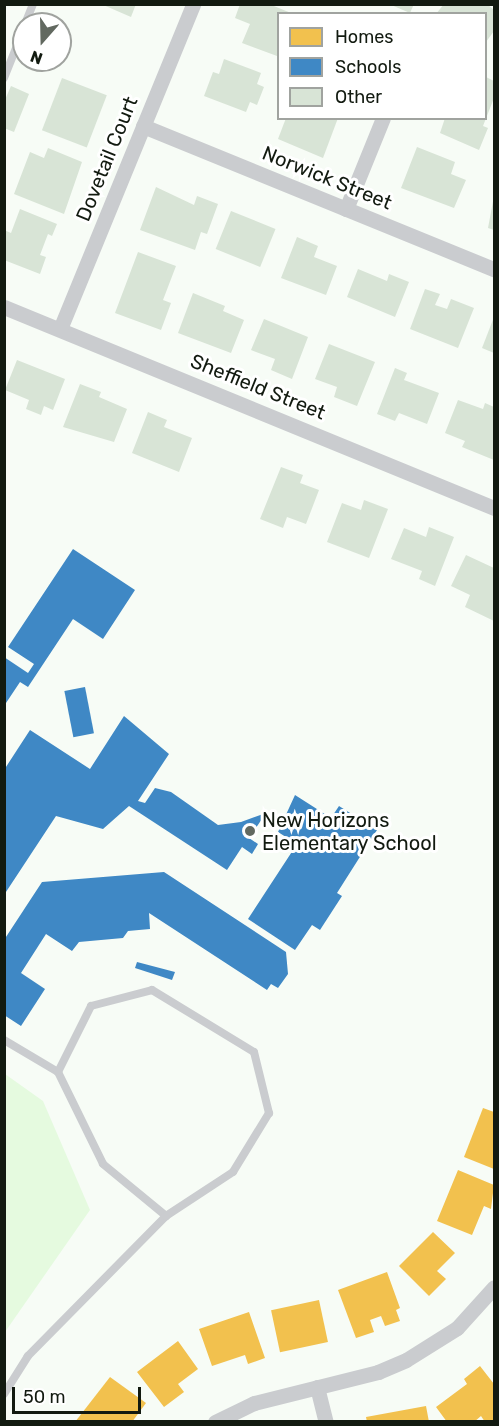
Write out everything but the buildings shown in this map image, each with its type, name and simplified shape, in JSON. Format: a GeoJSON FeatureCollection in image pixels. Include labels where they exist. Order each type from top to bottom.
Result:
{"type":"FeatureCollection","features":[{"type":"Feature","properties":{"kind":"street","name":"Dovetail Court"},"geometry":{"type":"LineString","coordinates":[[60,329],[193,4]]}},
{"type":"Feature","properties":{"kind":"street"},"geometry":{"type":"LineString","coordinates":[[346,209],[382,120]]}},
{"type":"Feature","properties":{"kind":"street","name":"Norwick Street"},"geometry":{"type":"LineString","coordinates":[[143,126],[495,270]]}},
{"type":"Feature","properties":{"kind":"street","name":"Sheffield Street"},"geometry":{"type":"LineString","coordinates":[[4,307],[495,508]]}},
{"type":"Feature","properties":{"kind":"street"},"geometry":{"type":"LineString","coordinates":[[215,1422],[254,1403],[378,1372],[433,1346],[468,1318],[495,1287]]}},
{"type":"Feature","properties":{"kind":"street"},"geometry":{"type":"LineString","coordinates":[[318,1387],[326,1422]]}},
{"type":"Feature","properties":{"kind":"lane"},"geometry":{"type":"LineString","coordinates":[[4,78],[12,58]]}},
{"type":"Feature","properties":{"kind":"lane"},"geometry":{"type":"LineString","coordinates":[[4,1394],[28,1356],[166,1216],[233,1172],[269,1113],[254,1052],[152,990],[92,1006],[58,1072]]}},
{"type":"Feature","properties":{"kind":"lane"},"geometry":{"type":"LineString","coordinates":[[4,1040],[58,1072],[103,1164],[166,1216]]}},
{"type":"Feature","properties":{"kind":"green space"},"geometry":{"type":"Polygon","coordinates":[[[5,1074],[43,1101],[90,1210],[5,1332],[5,1074]]]}},
{"type":"Feature","properties":{"kind":"place","name":"New Horizons Elementary School"},"geometry":{"type":"Point","coordinates":[250,831]}}]}
